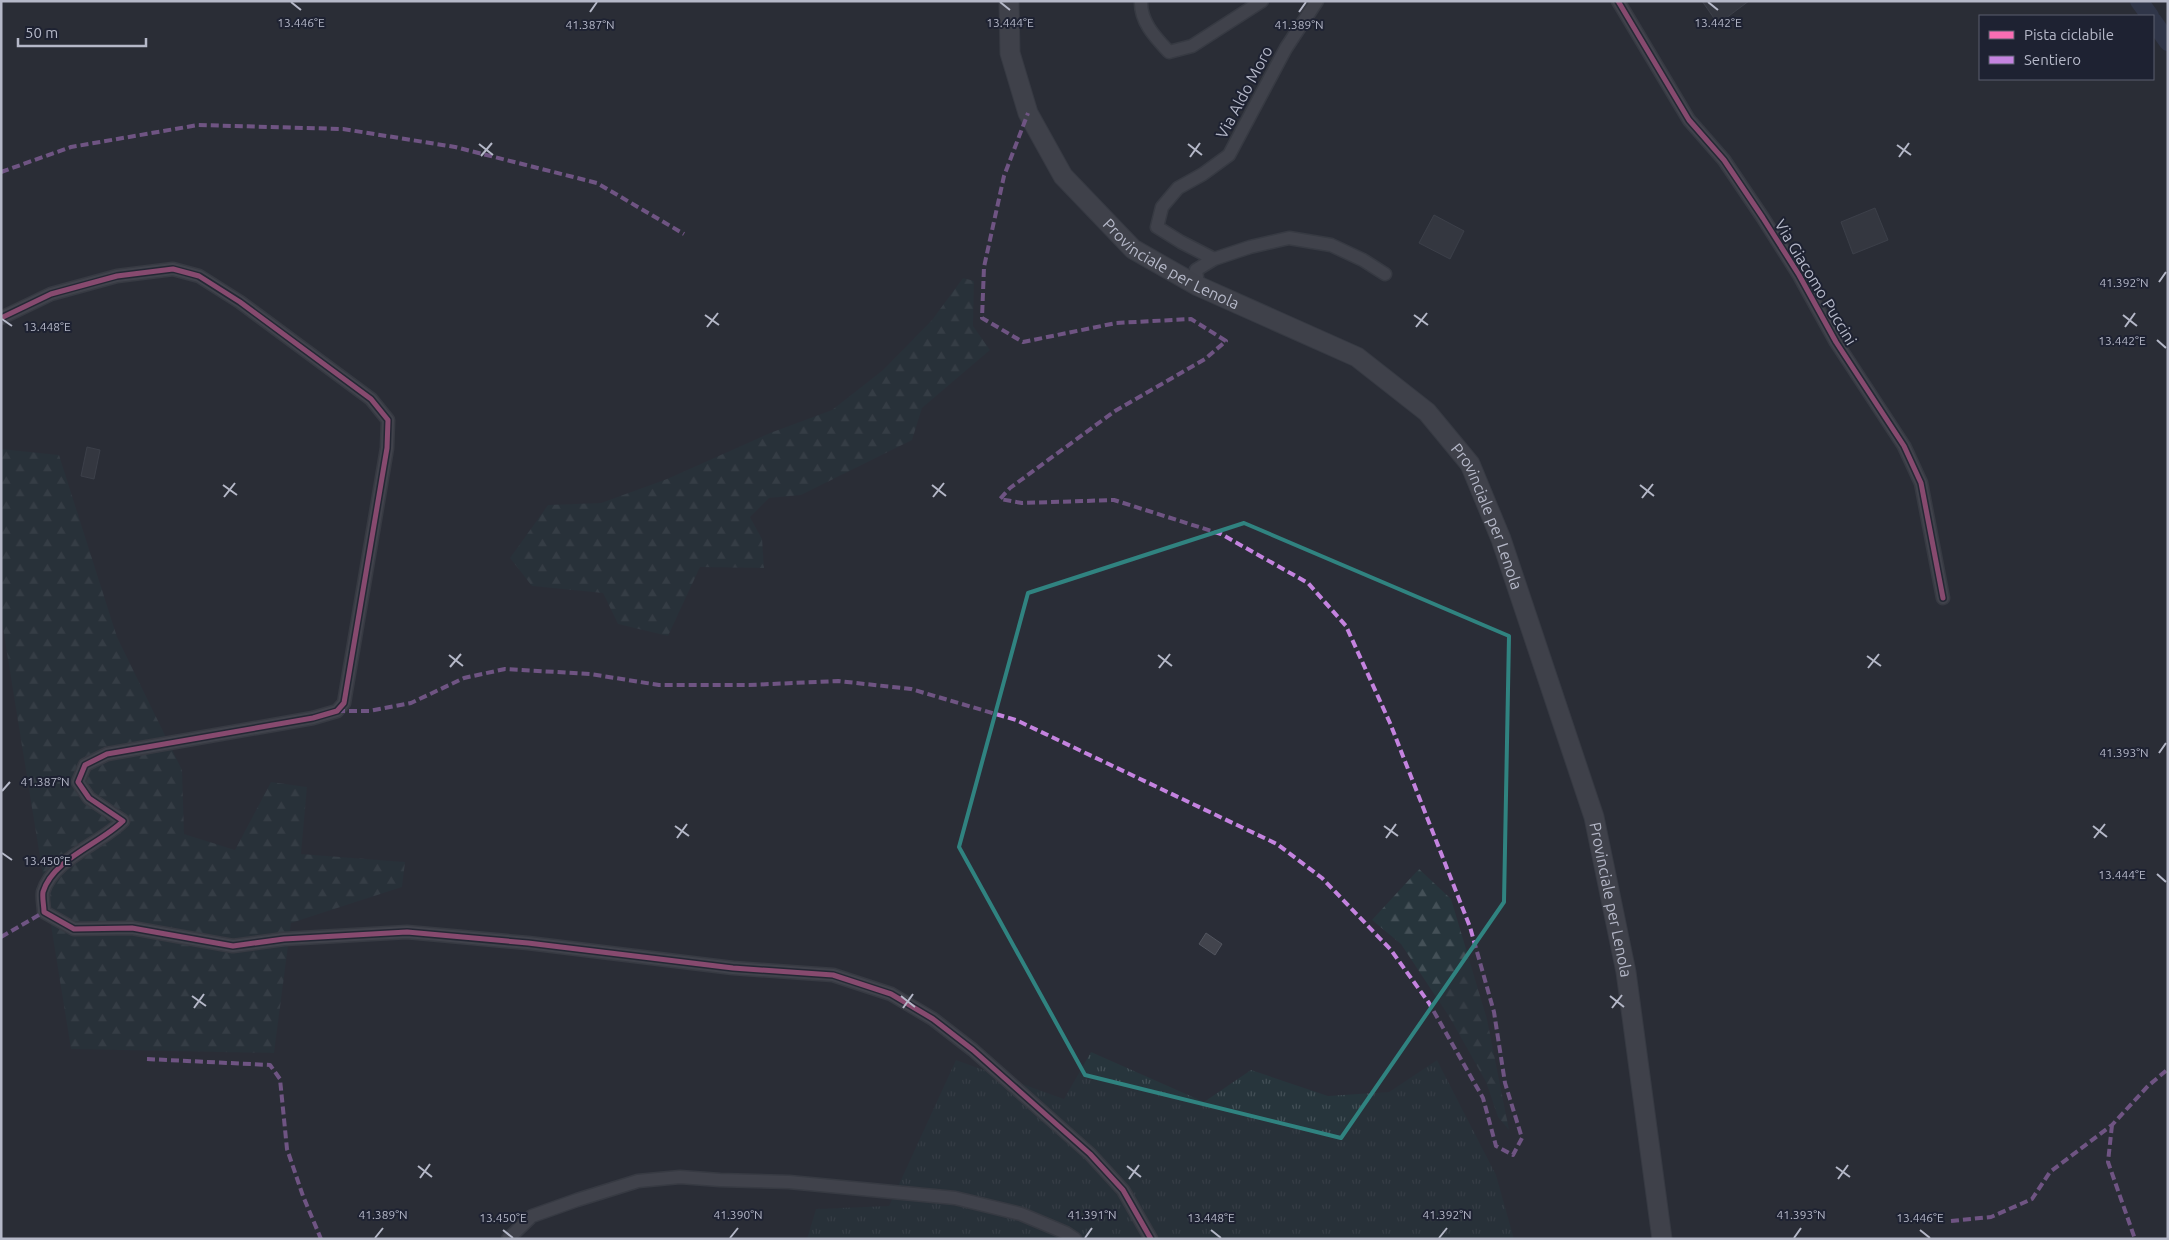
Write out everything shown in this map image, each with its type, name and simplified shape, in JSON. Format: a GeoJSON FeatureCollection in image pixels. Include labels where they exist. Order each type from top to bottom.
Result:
{"type":"FeatureCollection","features":[{"type":"Feature","properties":{"kind":"main road","name":"Provinciale per Lenola"},"geometry":{"type":"LineString","coordinates":[[1009,1],[1010,53],[1028,113],[1063,176],[1133,249],[1198,286],[1357,357],[1427,412],[1470,464],[1501,539],[1594,817],[1626,972],[1662,1239]]}},
{"type":"Feature","properties":{"kind":"street"},"geometry":{"type":"LineString","coordinates":[[1142,1],[1141,8],[1151,34],[1169,52],[1192,46],[1262,1]]}},
{"type":"Feature","properties":{"kind":"street","name":"Via Aldo Moro"},"geometry":{"type":"LineString","coordinates":[[1214,259],[1181,242],[1158,227],[1162,208],[1178,188],[1203,174],[1229,154],[1286,48],[1317,1]]}},
{"type":"Feature","properties":{"kind":"street","name":"Via Giacomo Puccini"},"geometry":{"type":"LineString","coordinates":[[1618,1],[1689,120],[1724,160],[1763,218],[1799,275],[1836,342],[1904,446],[1921,483],[1942,598]]}},
{"type":"Feature","properties":{"kind":"street"},"geometry":{"type":"LineString","coordinates":[[1198,286],[1196,270],[1214,259],[1250,247],[1289,238],[1331,245],[1363,260],[1385,274]]}},
{"type":"Feature","properties":{"kind":"street"},"geometry":{"type":"LineString","coordinates":[[1,318],[51,294],[117,276],[173,269],[199,276],[240,302],[371,399],[388,420],[387,448],[344,703],[337,711],[313,718],[107,754],[85,765],[78,782],[89,798],[123,821],[111,832],[57,868],[43,893],[44,912],[74,929],[132,928],[233,946],[284,939],[407,932],[528,943],[732,968],[833,975],[891,994],[933,1019],[973,1050],[1090,1154],[1123,1190],[1151,1239]]}},
{"type":"Feature","properties":{"kind":"street"},"geometry":{"type":"LineString","coordinates":[[508,1239],[532,1216],[638,1181],[680,1177],[790,1182],[955,1198],[1021,1214],[1066,1233],[1075,1239]]}},
{"type":"Feature","properties":{"kind":"highlighted area"},"geometry":{"type":"Polygon","coordinates":[[[1244,523],[1509,636],[1504,902],[1341,1138],[1085,1075],[959,847],[1028,593],[1244,523]]]}},
{"type":"Feature","properties":{"kind":"green space"},"geometry":{"type":"Polygon","coordinates":[[[963,278],[974,281],[973,326],[990,350],[922,408],[912,440],[801,495],[769,498],[750,517],[762,539],[764,568],[700,567],[668,636],[618,624],[603,593],[532,586],[510,558],[548,505],[601,503],[667,479],[770,433],[832,410],[883,370],[932,320],[963,278]]]}},
{"type":"Feature","properties":{"kind":"green space"},"geometry":{"type":"Polygon","coordinates":[[[1,449],[59,455],[117,637],[182,770],[184,834],[235,850],[271,782],[307,787],[301,854],[405,862],[402,887],[291,923],[274,1053],[71,1049],[1,616],[1,449]]]}},
{"type":"Feature","properties":{"kind":"green space"},"geometry":{"type":"Polygon","coordinates":[[[1419,869],[1451,899],[1487,1019],[1509,1130],[1498,1117],[1486,1082],[1450,1018],[1401,944],[1372,920],[1419,869]]]}},
{"type":"Feature","properties":{"kind":"green space"},"geometry":{"type":"Polygon","coordinates":[[[1091,1052],[1204,1102],[1251,1070],[1328,1096],[1389,1092],[1437,1060],[1496,1175],[1514,1239],[807,1239],[816,1209],[889,1206],[956,1060],[1064,1099],[1091,1052]]]}},
{"type":"Feature","properties":{"kind":"building"},"geometry":{"type":"Polygon","coordinates":[[[1702,1],[1749,1],[1718,24],[1702,1]]]}},
{"type":"Feature","properties":{"kind":"building"},"geometry":{"type":"Polygon","coordinates":[[[1875,208],[1888,240],[1853,254],[1841,222],[1875,208]]]}},
{"type":"Feature","properties":{"kind":"building"},"geometry":{"type":"Polygon","coordinates":[[[1434,215],[1464,231],[1450,259],[1419,243],[1434,215]]]}},
{"type":"Feature","properties":{"kind":"building"},"geometry":{"type":"Polygon","coordinates":[[[87,447],[100,450],[94,479],[81,476],[87,447]]]}},
{"type":"Feature","properties":{"kind":"building"},"geometry":{"type":"Polygon","coordinates":[[[1206,933],[1222,944],[1215,955],[1199,944],[1206,933]]]}},
{"type":"Feature","properties":{"kind":"waterway"},"geometry":{"type":"LineString","coordinates":[[2139,1],[2149,15]]}},
{"type":"Feature","properties":{"kind":"waterway"},"geometry":{"type":"LineString","coordinates":[[2154,22],[2168,42]]}},
{"type":"Feature","properties":{"kind":"marked path"},"geometry":{"type":"LineString","coordinates":[[337,711],[369,711],[411,703],[464,678],[505,669],[590,674],[659,685],[749,685],[838,681],[911,689],[1016,720],[1277,844],[1322,878],[1391,950],[1429,1003],[1483,1098],[1496,1146],[1513,1155],[1522,1138],[1505,1083],[1494,1012],[1470,927],[1390,723],[1346,626],[1308,583],[1221,534],[1114,500],[1022,503],[1000,499],[1010,488],[1115,411],[1205,359],[1226,341],[1191,319],[1116,323],[1023,342],[982,318],[984,267],[1004,176],[1028,113]]}},
{"type":"Feature","properties":{"kind":"marked path"},"geometry":{"type":"LineString","coordinates":[[1,172],[71,147],[198,125],[343,129],[455,147],[597,183],[684,234]]}},
{"type":"Feature","properties":{"kind":"marked path"},"geometry":{"type":"LineString","coordinates":[[1,937],[44,912]]}},
{"type":"Feature","properties":{"kind":"marked path"},"geometry":{"type":"LineString","coordinates":[[147,1059],[270,1065],[280,1079],[287,1149],[303,1196],[321,1239]]}},
{"type":"Feature","properties":{"kind":"marked path"},"geometry":{"type":"LineString","coordinates":[[1951,1221],[1991,1217],[2032,1199],[2050,1172],[2112,1125],[2148,1086],[2168,1069]]}},
{"type":"Feature","properties":{"kind":"marked path"},"geometry":{"type":"LineString","coordinates":[[2112,1125],[2108,1162],[2135,1239]]}},
{"type":"Feature","properties":{"kind":"cycle path"},"geometry":{"type":"LineString","coordinates":[[1618,1],[1689,120],[1724,160],[1763,218],[1799,275],[1836,342],[1904,446],[1921,483],[1943,598]]}},
{"type":"Feature","properties":{"kind":"cycle path"},"geometry":{"type":"LineString","coordinates":[[1,318],[51,294],[117,276],[173,269],[199,276],[240,302],[371,399],[388,420],[387,448],[344,703],[337,711],[313,718],[107,754],[85,765],[78,782],[89,798],[123,821],[56,870],[48,880],[43,892],[44,912],[74,929],[132,928],[233,946],[284,939],[407,932],[528,943],[733,968],[833,975],[891,994],[933,1019],[973,1050],[1090,1154],[1123,1190],[1151,1239]]}}]}
